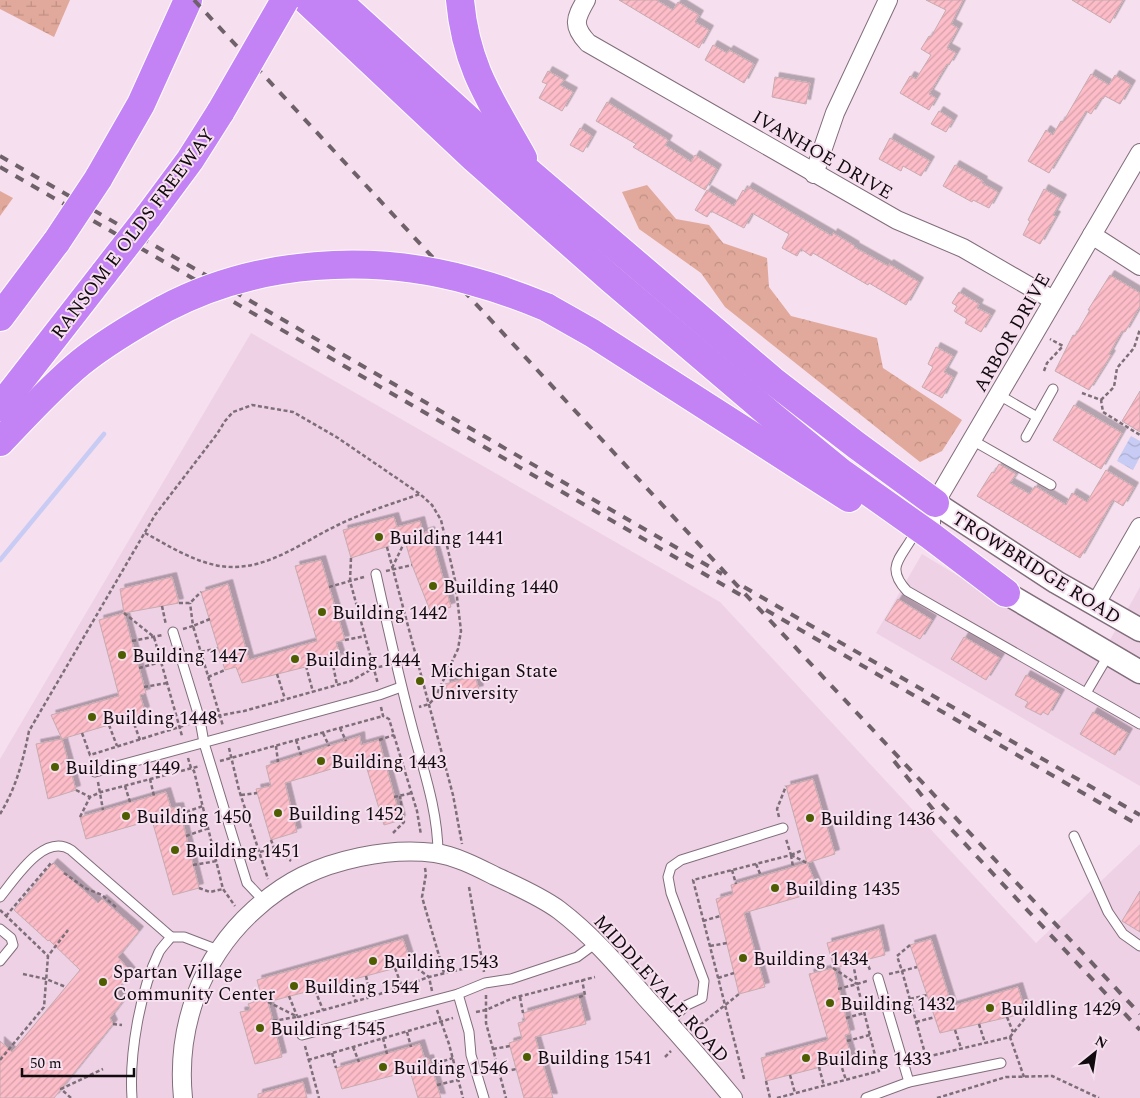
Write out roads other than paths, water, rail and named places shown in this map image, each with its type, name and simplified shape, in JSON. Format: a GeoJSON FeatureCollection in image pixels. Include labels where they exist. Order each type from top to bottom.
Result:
{"type":"FeatureCollection","features":[{"type":"Feature","properties":{"kind":"highway"},"geometry":{"type":"LineString","coordinates":[[0,317],[58,241],[98,179],[141,104],[188,0]]}},
{"type":"Feature","properties":{"kind":"highway","name":"RANSOM E OLDS FREEWAY"},"geometry":{"type":"LineString","coordinates":[[0,407],[190,160],[258,49],[285,0]]}},
{"type":"Feature","properties":{"kind":"highway"},"geometry":{"type":"LineString","coordinates":[[306,0],[482,148],[532,174],[772,380],[856,445],[936,503]]}},
{"type":"Feature","properties":{"kind":"highway"},"geometry":{"type":"LineString","coordinates":[[337,0],[610,280],[772,416],[922,537]]}},
{"type":"Feature","properties":{"kind":"highway"},"geometry":{"type":"LineString","coordinates":[[460,0],[464,32],[474,67],[495,112],[532,174]]}},
{"type":"Feature","properties":{"kind":"highway"},"geometry":{"type":"LineString","coordinates":[[0,442],[79,364],[127,330],[196,295],[242,280],[297,269],[335,265],[409,269],[454,276],[490,286],[546,307],[592,333],[922,537],[1006,593]]}},
{"type":"Feature","properties":{"kind":"street","name":"IVANHOE DRIVE"},"geometry":{"type":"LineString","coordinates":[[586,0],[576,20],[579,33],[588,43],[814,174],[898,220],[963,248],[1053,300]]}},
{"type":"Feature","properties":{"kind":"street"},"geometry":{"type":"LineString","coordinates":[[814,174],[835,114],[888,0]]}},
{"type":"Feature","properties":{"kind":"street","name":"ARBOR DRIVE"},"geometry":{"type":"LineString","coordinates":[[922,537],[936,503],[1140,152]]}},
{"type":"Feature","properties":{"kind":"street"},"geometry":{"type":"LineString","coordinates":[[1092,235],[1140,266]]}},
{"type":"Feature","properties":{"kind":"street","name":"TROWBRIDGE ROAD"},"geometry":{"type":"LineString","coordinates":[[936,503],[1056,582],[1140,630]]}},
{"type":"Feature","properties":{"kind":"street"},"geometry":{"type":"LineString","coordinates":[[1094,605],[1140,527]]}},
{"type":"Feature","properties":{"kind":"street","name":"TROWBRIDGE ROAD"},"geometry":{"type":"LineString","coordinates":[[1006,593],[1140,672]]}},
{"type":"Feature","properties":{"kind":"street"},"geometry":{"type":"LineString","coordinates":[[1086,640],[1140,664]]}},
{"type":"Feature","properties":{"kind":"street","name":"MIDDLEVALE ROAD"},"geometry":{"type":"LineString","coordinates":[[183,1098],[184,1039],[200,983],[218,950],[246,917],[270,897],[318,868],[383,852],[431,853],[462,861],[558,909],[596,943],[669,1023],[733,1098]]}},
{"type":"Feature","properties":{"kind":"lane"},"geometry":{"type":"LineString","coordinates":[[1026,437],[1053,389]]}},
{"type":"Feature","properties":{"kind":"lane"},"geometry":{"type":"LineString","coordinates":[[999,395],[1037,417]]}},
{"type":"Feature","properties":{"kind":"lane"},"geometry":{"type":"LineString","coordinates":[[972,440],[1051,485]]}},
{"type":"Feature","properties":{"kind":"lane"},"geometry":{"type":"LineString","coordinates":[[922,537],[897,564],[895,572],[899,582],[907,590],[1140,724]]}},
{"type":"Feature","properties":{"kind":"lane"},"geometry":{"type":"LineString","coordinates":[[376,574],[401,687],[434,811],[438,832],[431,853]]}},
{"type":"Feature","properties":{"kind":"lane"},"geometry":{"type":"LineString","coordinates":[[170,633],[200,720],[204,743],[248,883],[270,897]]}},
{"type":"Feature","properties":{"kind":"lane"},"geometry":{"type":"LineString","coordinates":[[1086,693],[1109,654]]}},
{"type":"Feature","properties":{"kind":"lane"},"geometry":{"type":"LineString","coordinates":[[95,772],[379,695],[401,687]]}},
{"type":"Feature","properties":{"kind":"lane"},"geometry":{"type":"LineString","coordinates":[[669,1023],[685,1006],[702,998],[704,981],[671,893],[668,877],[671,867],[680,860],[783,828]]}},
{"type":"Feature","properties":{"kind":"lane"},"geometry":{"type":"LineString","coordinates":[[1074,836],[1108,912],[1123,934],[1140,946]]}},
{"type":"Feature","properties":{"kind":"lane"},"geometry":{"type":"LineString","coordinates":[[0,897],[37,853],[52,846],[63,846],[71,850],[171,937],[184,937],[218,950]]}},
{"type":"Feature","properties":{"kind":"lane"},"geometry":{"type":"LineString","coordinates":[[0,929],[11,938],[13,945],[0,961]]}},
{"type":"Feature","properties":{"kind":"lane"},"geometry":{"type":"LineString","coordinates":[[132,1098],[135,1032],[144,990],[160,951],[171,937]]}},
{"type":"Feature","properties":{"kind":"lane"},"geometry":{"type":"LineString","coordinates":[[302,1032],[458,994],[485,983],[511,978],[577,957],[596,943]]}},
{"type":"Feature","properties":{"kind":"lane"},"geometry":{"type":"LineString","coordinates":[[878,978],[909,1082]]}},
{"type":"Feature","properties":{"kind":"lane"},"geometry":{"type":"LineString","coordinates":[[458,994],[469,1032],[471,1055],[484,1098]]}},
{"type":"Feature","properties":{"kind":"lane"},"geometry":{"type":"LineString","coordinates":[[866,1098],[909,1082],[1001,1063]]}},
{"type":"Feature","properties":{"kind":"water"},"geometry":{"type":"Polygon","coordinates":[[[1131,436],[1140,441],[1140,457],[1133,470],[1117,461],[1131,436]]]}},
{"type":"Feature","properties":{"kind":"waterway"},"geometry":{"type":"LineString","coordinates":[[0,560],[104,434]]}},
{"type":"Feature","properties":{"kind":"railway"},"geometry":{"type":"LineString","coordinates":[[194,0],[732,580],[1140,1014]]}},
{"type":"Feature","properties":{"kind":"railway"},"geometry":{"type":"LineString","coordinates":[[0,156],[722,574]]}},
{"type":"Feature","properties":{"kind":"railway"},"geometry":{"type":"LineString","coordinates":[[0,167],[744,597]]}},
{"type":"Feature","properties":{"kind":"railway"},"geometry":{"type":"LineString","coordinates":[[744,587],[1140,815]]}},
{"type":"Feature","properties":{"kind":"railway"},"geometry":{"type":"LineString","coordinates":[[766,610],[1140,826]]}},
{"type":"Feature","properties":{"kind":"railway"},"geometry":{"type":"LineString","coordinates":[[894,761],[936,813],[1140,1030]]}},
{"type":"Feature","properties":{"kind":"place","name":"Building 1441"},"geometry":{"type":"Point","coordinates":[379,537]}},
{"type":"Feature","properties":{"kind":"place","name":"Building 1440"},"geometry":{"type":"Point","coordinates":[433,586]}},
{"type":"Feature","properties":{"kind":"place","name":"Building 1442"},"geometry":{"type":"Point","coordinates":[322,612]}},
{"type":"Feature","properties":{"kind":"place","name":"Building 1447"},"geometry":{"type":"Point","coordinates":[122,655]}},
{"type":"Feature","properties":{"kind":"place","name":"Building 1444"},"geometry":{"type":"Point","coordinates":[295,659]}},
{"type":"Feature","properties":{"kind":"place","name":"Michigan State University"},"geometry":{"type":"Point","coordinates":[420,681]}},
{"type":"Feature","properties":{"kind":"place","name":"Building 1448"},"geometry":{"type":"Point","coordinates":[92,717]}},
{"type":"Feature","properties":{"kind":"place","name":"Building 1443"},"geometry":{"type":"Point","coordinates":[321,761]}},
{"type":"Feature","properties":{"kind":"place","name":"Building 1449"},"geometry":{"type":"Point","coordinates":[55,767]}},
{"type":"Feature","properties":{"kind":"place","name":"Building 1452"},"geometry":{"type":"Point","coordinates":[278,813]}},
{"type":"Feature","properties":{"kind":"place","name":"Building 1450"},"geometry":{"type":"Point","coordinates":[126,816]}},
{"type":"Feature","properties":{"kind":"place","name":"Building 1436"},"geometry":{"type":"Point","coordinates":[810,818]}},
{"type":"Feature","properties":{"kind":"place","name":"Building 1451"},"geometry":{"type":"Point","coordinates":[175,850]}},
{"type":"Feature","properties":{"kind":"place","name":"Building 1435"},"geometry":{"type":"Point","coordinates":[775,888]}},
{"type":"Feature","properties":{"kind":"place","name":"Building 1434"},"geometry":{"type":"Point","coordinates":[743,958]}},
{"type":"Feature","properties":{"kind":"place","name":"Building 1543"},"geometry":{"type":"Point","coordinates":[373,961]}},
{"type":"Feature","properties":{"kind":"place","name":"Spartan Village Community Center"},"geometry":{"type":"Point","coordinates":[103,982]}},
{"type":"Feature","properties":{"kind":"place","name":"Building 1544"},"geometry":{"type":"Point","coordinates":[294,986]}},
{"type":"Feature","properties":{"kind":"place","name":"Building 1432"},"geometry":{"type":"Point","coordinates":[830,1003]}},
{"type":"Feature","properties":{"kind":"place","name":"Buildling 1429"},"geometry":{"type":"Point","coordinates":[990,1008]}},
{"type":"Feature","properties":{"kind":"place","name":"Building 1545"},"geometry":{"type":"Point","coordinates":[260,1028]}},
{"type":"Feature","properties":{"kind":"place","name":"Building 1541"},"geometry":{"type":"Point","coordinates":[527,1057]}},
{"type":"Feature","properties":{"kind":"place","name":"Building 1433"},"geometry":{"type":"Point","coordinates":[806,1058]}},
{"type":"Feature","properties":{"kind":"place","name":"Building 1546"},"geometry":{"type":"Point","coordinates":[383,1067]}}]}
